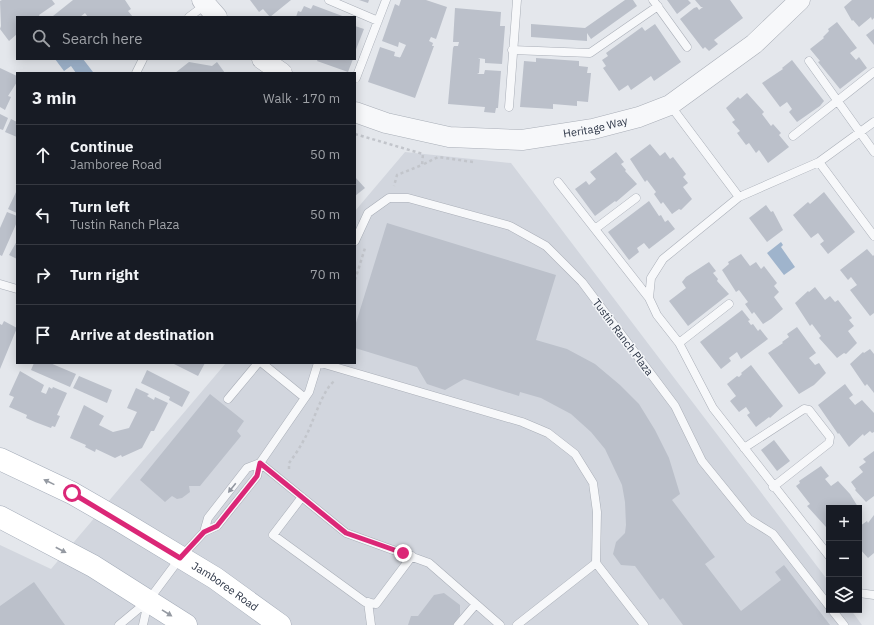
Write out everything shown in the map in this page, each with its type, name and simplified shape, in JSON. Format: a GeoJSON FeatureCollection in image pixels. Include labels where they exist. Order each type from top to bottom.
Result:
{"type":"FeatureCollection","features":[{"type":"Feature","properties":{"kind":"main road","name":"Jamboree Road"},"geometry":{"type":"LineString","coordinates":[[0,459],[72,493],[215,578],[280,625]]}},
{"type":"Feature","properties":{"kind":"main road"},"geometry":{"type":"LineString","coordinates":[[0,517],[92,566],[186,625]]}},
{"type":"Feature","properties":{"kind":"street","name":"Heritage Way"},"geometry":{"type":"LineString","coordinates":[[356,112],[386,123],[449,137],[522,140],[593,129],[639,117],[670,105],[754,44],[778,23],[800,0]]}},
{"type":"Feature","properties":{"kind":"street"},"geometry":{"type":"LineString","coordinates":[[263,60],[281,72]]}},
{"type":"Feature","properties":{"kind":"lane"},"geometry":{"type":"LineString","coordinates":[[329,0],[378,21]]}},
{"type":"Feature","properties":{"kind":"lane"},"geometry":{"type":"LineString","coordinates":[[356,78],[386,0]]}},
{"type":"Feature","properties":{"kind":"lane"},"geometry":{"type":"LineString","coordinates":[[509,107],[512,50],[517,0]]}},
{"type":"Feature","properties":{"kind":"lane"},"geometry":{"type":"LineString","coordinates":[[512,50],[590,53],[656,3],[687,47]]}},
{"type":"Feature","properties":{"kind":"lane"},"geometry":{"type":"LineString","coordinates":[[191,16],[209,7]]}},
{"type":"Feature","properties":{"kind":"lane"},"geometry":{"type":"LineString","coordinates":[[136,72],[142,60]]}},
{"type":"Feature","properties":{"kind":"lane"},"geometry":{"type":"LineString","coordinates":[[809,61],[874,152]]}},
{"type":"Feature","properties":{"kind":"lane"},"geometry":{"type":"LineString","coordinates":[[793,136],[874,72]]}},
{"type":"Feature","properties":{"kind":"lane"},"geometry":{"type":"LineString","coordinates":[[670,105],[739,197]]}},
{"type":"Feature","properties":{"kind":"lane"},"geometry":{"type":"LineString","coordinates":[[649,298],[651,278],[663,259],[739,197],[819,162],[874,122]]}},
{"type":"Feature","properties":{"kind":"lane"},"geometry":{"type":"LineString","coordinates":[[819,162],[874,235]]}},
{"type":"Feature","properties":{"kind":"lane"},"geometry":{"type":"LineString","coordinates":[[558,182],[649,298],[657,315],[679,343],[713,408],[773,487],[826,552]]}},
{"type":"Feature","properties":{"kind":"lane","name":"Tustin Ranch Plaza"},"geometry":{"type":"LineString","coordinates":[[356,239],[368,213],[389,198],[408,198],[510,226],[546,246],[582,282],[675,406],[702,461],[750,519],[773,534],[826,602]]}},
{"type":"Feature","properties":{"kind":"lane"},"geometry":{"type":"LineString","coordinates":[[595,229],[636,198]]}},
{"type":"Feature","properties":{"kind":"lane"},"geometry":{"type":"LineString","coordinates":[[0,284],[16,289]]}},
{"type":"Feature","properties":{"kind":"lane"},"geometry":{"type":"LineString","coordinates":[[679,343],[729,304]]}},
{"type":"Feature","properties":{"kind":"lane"},"geometry":{"type":"LineString","coordinates":[[228,399],[257,364]]}},
{"type":"Feature","properties":{"kind":"lane"},"geometry":{"type":"LineString","coordinates":[[263,364],[305,398]]}},
{"type":"Feature","properties":{"kind":"lane"},"geometry":{"type":"LineString","coordinates":[[119,625],[148,601],[180,558],[204,532],[217,526],[257,476],[260,463],[309,392],[319,364]]}},
{"type":"Feature","properties":{"kind":"lane"},"geometry":{"type":"LineString","coordinates":[[322,364],[494,414],[548,433],[575,454],[593,483],[596,512],[596,563],[644,625]]}},
{"type":"Feature","properties":{"kind":"lane"},"geometry":{"type":"LineString","coordinates":[[744,448],[804,409],[809,410],[830,437],[829,443],[773,487]]}},
{"type":"Feature","properties":{"kind":"lane"},"geometry":{"type":"LineString","coordinates":[[260,463],[346,533],[429,562],[500,625]]}},
{"type":"Feature","properties":{"kind":"lane"},"geometry":{"type":"LineString","coordinates":[[204,532],[208,518],[248,468],[260,463]]}},
{"type":"Feature","properties":{"kind":"lane"},"geometry":{"type":"LineString","coordinates":[[302,497],[272,535],[365,602],[376,604],[412,556]]}},
{"type":"Feature","properties":{"kind":"lane"},"geometry":{"type":"LineString","coordinates":[[517,625],[596,563]]}},
{"type":"Feature","properties":{"kind":"lane"},"geometry":{"type":"LineString","coordinates":[[862,594],[874,596]]}},
{"type":"Feature","properties":{"kind":"lane"},"geometry":{"type":"LineString","coordinates":[[143,625],[148,601]]}},
{"type":"Feature","properties":{"kind":"lane"},"geometry":{"type":"LineString","coordinates":[[368,602],[371,625]]}},
{"type":"Feature","properties":{"kind":"lane"},"geometry":{"type":"LineString","coordinates":[[458,625],[476,604]]}},
{"type":"Feature","properties":{"kind":"lane"},"geometry":{"type":"LineString","coordinates":[[834,613],[844,625]]}},
{"type":"Feature","properties":{"kind":"path"},"geometry":{"type":"LineString","coordinates":[[356,134],[381,143],[420,152],[423,156],[423,164]]}},
{"type":"Feature","properties":{"kind":"path"},"geometry":{"type":"LineString","coordinates":[[394,186],[397,175],[438,157],[473,162]]}},
{"type":"Feature","properties":{"kind":"path"},"geometry":{"type":"LineString","coordinates":[[356,277],[365,246]]}},
{"type":"Feature","properties":{"kind":"path"},"geometry":{"type":"LineString","coordinates":[[289,469],[289,464],[306,436],[330,384],[335,381]]}},
{"type":"Feature","properties":{"kind":"shaded area"},"geometry":{"type":"Polygon","coordinates":[[[405,152],[511,163],[826,578],[826,613],[853,613],[862,625],[0,625],[0,545],[51,569],[225,364],[356,364],[356,210],[405,152]]]}},
{"type":"Feature","properties":{"kind":"water"},"geometry":{"type":"Polygon","coordinates":[[[56,60],[84,60],[93,72],[75,72],[71,66],[64,71],[56,60]]]}},
{"type":"Feature","properties":{"kind":"water"},"geometry":{"type":"Polygon","coordinates":[[[781,242],[783,245],[781,247],[795,267],[784,275],[767,253],[781,242]]]}},
{"type":"Feature","properties":{"kind":"building"},"geometry":{"type":"Polygon","coordinates":[[[52,0],[55,4],[40,16],[16,16],[16,35],[9,41],[0,29],[0,1],[52,0]]]}},
{"type":"Feature","properties":{"kind":"building"},"geometry":{"type":"Polygon","coordinates":[[[73,0],[125,0],[131,9],[128,11],[132,16],[87,16],[85,13],[81,16],[53,16],[73,0]]]}},
{"type":"Feature","properties":{"kind":"building"},"geometry":{"type":"Polygon","coordinates":[[[250,0],[291,0],[271,16],[269,16],[263,9],[259,12],[250,0]]]}},
{"type":"Feature","properties":{"kind":"building"},"geometry":{"type":"Polygon","coordinates":[[[359,0],[369,0],[368,3],[359,0]]]}},
{"type":"Feature","properties":{"kind":"building"},"geometry":{"type":"Polygon","coordinates":[[[401,0],[426,0],[447,7],[436,39],[431,37],[429,41],[433,43],[432,46],[434,46],[415,98],[368,82],[380,47],[395,52],[394,56],[400,58],[406,45],[399,42],[398,47],[382,41],[395,4],[399,6],[401,0]]]}},
{"type":"Feature","properties":{"kind":"building"},"geometry":{"type":"Polygon","coordinates":[[[625,0],[633,0],[637,6],[591,39],[587,33],[587,41],[531,37],[531,24],[585,28],[625,0]]]}},
{"type":"Feature","properties":{"kind":"building"},"geometry":{"type":"Polygon","coordinates":[[[667,0],[688,0],[691,3],[677,14],[667,0]]]}},
{"type":"Feature","properties":{"kind":"building"},"geometry":{"type":"Polygon","coordinates":[[[695,0],[730,0],[743,18],[714,40],[718,44],[709,51],[705,47],[703,49],[680,19],[694,8],[697,7],[699,10],[703,7],[701,7],[695,0]]]}},
{"type":"Feature","properties":{"kind":"building"},"geometry":{"type":"Polygon","coordinates":[[[852,0],[874,0],[874,18],[872,20],[871,17],[859,27],[853,20],[852,21],[844,7],[852,0]]]}},
{"type":"Feature","properties":{"kind":"building"},"geometry":{"type":"Polygon","coordinates":[[[313,5],[342,16],[296,16],[298,11],[301,12],[304,6],[311,9],[313,5]]]}},
{"type":"Feature","properties":{"kind":"building"},"geometry":{"type":"Polygon","coordinates":[[[455,8],[501,12],[500,26],[505,26],[502,64],[485,63],[485,59],[478,58],[480,59],[479,73],[477,74],[484,74],[485,70],[501,71],[498,108],[496,108],[495,113],[484,112],[485,107],[448,104],[453,48],[454,46],[458,46],[459,42],[453,42],[455,8]]]}},
{"type":"Feature","properties":{"kind":"building"},"geometry":{"type":"Polygon","coordinates":[[[837,22],[857,48],[850,53],[856,60],[859,57],[867,68],[840,89],[818,62],[820,61],[810,49],[824,38],[823,37],[829,31],[828,29],[837,22]]]}},
{"type":"Feature","properties":{"kind":"building"},"geometry":{"type":"Polygon","coordinates":[[[655,24],[681,62],[654,81],[651,76],[631,90],[628,85],[619,91],[603,68],[606,66],[602,60],[608,56],[606,53],[642,27],[645,31],[655,24]]]}},
{"type":"Feature","properties":{"kind":"building"},"geometry":{"type":"Polygon","coordinates":[[[356,26],[364,29],[356,49],[356,26]]]}},
{"type":"Feature","properties":{"kind":"building"},"geometry":{"type":"Polygon","coordinates":[[[874,29],[874,45],[866,35],[874,29]]]}},
{"type":"Feature","properties":{"kind":"building"},"geometry":{"type":"Polygon","coordinates":[[[536,58],[579,61],[579,66],[588,67],[587,73],[591,73],[588,102],[577,101],[577,106],[553,104],[553,109],[520,107],[524,61],[536,62],[536,58]]]}},
{"type":"Feature","properties":{"kind":"building"},"geometry":{"type":"Polygon","coordinates":[[[318,60],[353,60],[348,72],[318,60]]]}},
{"type":"Feature","properties":{"kind":"building"},"geometry":{"type":"Polygon","coordinates":[[[792,60],[824,101],[820,106],[797,122],[789,112],[792,109],[787,102],[780,107],[762,83],[783,69],[782,68],[792,60]]]}},
{"type":"Feature","properties":{"kind":"building"},"geometry":{"type":"Polygon","coordinates":[[[189,62],[212,66],[217,62],[224,72],[176,72],[189,62]]]}},
{"type":"Feature","properties":{"kind":"building"},"geometry":{"type":"Polygon","coordinates":[[[0,68],[16,76],[16,84],[8,96],[11,97],[5,110],[0,107],[0,68]]]}},
{"type":"Feature","properties":{"kind":"building"},"geometry":{"type":"Polygon","coordinates":[[[747,93],[764,112],[762,114],[771,126],[773,124],[781,133],[779,135],[789,147],[768,163],[759,150],[756,153],[749,143],[746,145],[737,133],[740,131],[732,122],[735,120],[726,108],[738,97],[740,99],[747,93]]]}},
{"type":"Feature","properties":{"kind":"building"},"geometry":{"type":"Polygon","coordinates":[[[0,114],[8,118],[3,130],[0,129],[0,114]]]}},
{"type":"Feature","properties":{"kind":"building"},"geometry":{"type":"Polygon","coordinates":[[[11,119],[16,122],[16,137],[5,132],[11,119]]]}},
{"type":"Feature","properties":{"kind":"building"},"geometry":{"type":"Polygon","coordinates":[[[650,144],[660,156],[665,152],[670,159],[673,157],[686,174],[683,177],[688,183],[683,187],[692,199],[681,210],[679,209],[672,214],[663,202],[661,204],[654,194],[656,192],[647,180],[645,182],[630,159],[650,144]]]}},
{"type":"Feature","properties":{"kind":"building"},"geometry":{"type":"Polygon","coordinates":[[[616,152],[624,162],[621,164],[626,170],[625,171],[637,184],[616,202],[615,201],[595,216],[575,189],[586,181],[589,185],[596,179],[590,172],[616,152]]]}},
{"type":"Feature","properties":{"kind":"building"},"geometry":{"type":"Polygon","coordinates":[[[356,178],[365,188],[356,195],[356,178]]]}},
{"type":"Feature","properties":{"kind":"building"},"geometry":{"type":"Polygon","coordinates":[[[16,192],[16,213],[8,209],[16,192]]]}},
{"type":"Feature","properties":{"kind":"building"},"geometry":{"type":"Polygon","coordinates":[[[824,192],[855,232],[828,254],[820,244],[824,241],[818,233],[811,238],[793,215],[808,202],[810,204],[824,192]]]}},
{"type":"Feature","properties":{"kind":"building"},"geometry":{"type":"Polygon","coordinates":[[[649,201],[659,216],[661,215],[665,222],[668,220],[675,229],[649,249],[644,243],[637,248],[639,252],[629,260],[608,232],[649,201]]]}},
{"type":"Feature","properties":{"kind":"building"},"geometry":{"type":"Polygon","coordinates":[[[766,205],[771,212],[773,211],[783,230],[767,242],[749,218],[766,205]]]}},
{"type":"Feature","properties":{"kind":"building"},"geometry":{"type":"Polygon","coordinates":[[[7,212],[16,216],[16,224],[2,256],[0,255],[0,228],[7,212]]]}},
{"type":"Feature","properties":{"kind":"building"},"geometry":{"type":"Polygon","coordinates":[[[387,223],[556,275],[536,340],[567,349],[595,364],[620,385],[639,404],[655,430],[669,458],[680,494],[672,500],[715,557],[705,564],[741,611],[781,580],[775,572],[784,565],[830,625],[683,625],[663,598],[660,600],[635,566],[621,565],[613,554],[616,542],[625,533],[625,502],[622,485],[605,449],[591,432],[571,414],[541,398],[520,392],[519,396],[464,379],[445,390],[427,384],[417,367],[356,348],[356,323],[387,223]]]}},
{"type":"Feature","properties":{"kind":"building"},"geometry":{"type":"Polygon","coordinates":[[[16,243],[16,258],[9,255],[16,243]]]}},
{"type":"Feature","properties":{"kind":"building"},"geometry":{"type":"Polygon","coordinates":[[[867,249],[873,256],[874,255],[874,313],[870,316],[850,290],[857,285],[851,277],[848,280],[840,270],[867,249]]]}},
{"type":"Feature","properties":{"kind":"building"},"geometry":{"type":"Polygon","coordinates":[[[741,254],[750,266],[756,262],[761,269],[764,266],[777,283],[774,286],[779,292],[774,297],[783,309],[763,324],[754,312],[752,314],[745,304],[748,302],[739,290],[736,292],[722,270],[729,264],[728,262],[741,254]]]}},
{"type":"Feature","properties":{"kind":"building"},"geometry":{"type":"Polygon","coordinates":[[[709,262],[716,271],[713,273],[718,279],[717,281],[729,294],[688,326],[669,301],[686,288],[682,282],[686,277],[709,262]]]}},
{"type":"Feature","properties":{"kind":"building"},"geometry":{"type":"Polygon","coordinates":[[[815,287],[825,300],[830,296],[835,302],[838,300],[852,318],[849,320],[854,326],[848,331],[857,343],[846,354],[844,353],[837,358],[819,338],[821,336],[812,324],[810,326],[795,303],[808,291],[809,292],[815,287]]]}},
{"type":"Feature","properties":{"kind":"building"},"geometry":{"type":"Polygon","coordinates":[[[742,310],[750,320],[748,321],[751,325],[753,324],[758,331],[760,329],[768,339],[741,359],[737,352],[729,358],[731,361],[721,369],[700,342],[742,310]]]}},
{"type":"Feature","properties":{"kind":"building"},"geometry":{"type":"Polygon","coordinates":[[[4,321],[16,327],[16,330],[0,369],[0,324],[2,325],[4,321]]]}},
{"type":"Feature","properties":{"kind":"building"},"geometry":{"type":"Polygon","coordinates":[[[797,327],[816,353],[809,358],[815,365],[819,363],[826,373],[814,385],[799,394],[768,353],[783,343],[782,342],[789,337],[787,334],[797,327]]]}},
{"type":"Feature","properties":{"kind":"building"},"geometry":{"type":"Polygon","coordinates":[[[870,349],[874,354],[874,393],[867,384],[865,386],[850,364],[863,352],[864,353],[870,349]]]}},
{"type":"Feature","properties":{"kind":"building"},"geometry":{"type":"Polygon","coordinates":[[[34,364],[52,364],[76,374],[70,387],[31,370],[34,364]]]}},
{"type":"Feature","properties":{"kind":"building"},"geometry":{"type":"Polygon","coordinates":[[[174,364],[204,364],[198,376],[174,364]]]}},
{"type":"Feature","properties":{"kind":"building"},"geometry":{"type":"Polygon","coordinates":[[[751,365],[783,406],[770,418],[769,417],[756,427],[747,415],[750,413],[746,407],[739,412],[730,401],[736,396],[727,384],[737,376],[739,377],[742,374],[741,373],[751,365]]]}},
{"type":"Feature","properties":{"kind":"building"},"geometry":{"type":"Polygon","coordinates":[[[147,370],[190,392],[182,407],[169,400],[170,397],[141,383],[147,370]]]}},
{"type":"Feature","properties":{"kind":"building"},"geometry":{"type":"Polygon","coordinates":[[[20,371],[44,385],[41,392],[46,394],[49,387],[52,389],[53,387],[67,393],[57,415],[60,416],[55,427],[52,426],[51,428],[35,422],[26,418],[27,415],[9,407],[14,397],[9,395],[20,371]]]}},
{"type":"Feature","properties":{"kind":"building"},"geometry":{"type":"Polygon","coordinates":[[[79,376],[112,390],[107,403],[73,388],[79,376]]]}},
{"type":"Feature","properties":{"kind":"building"},"geometry":{"type":"Polygon","coordinates":[[[845,384],[853,395],[849,398],[855,405],[862,400],[874,413],[874,432],[872,433],[870,431],[864,436],[863,434],[849,447],[818,405],[845,384]]]}},
{"type":"Feature","properties":{"kind":"building"},"geometry":{"type":"Polygon","coordinates":[[[136,388],[149,394],[147,396],[154,400],[155,397],[168,403],[154,431],[151,431],[142,448],[122,457],[121,455],[115,458],[96,449],[95,452],[85,447],[86,445],[70,438],[84,405],[104,416],[99,425],[113,432],[129,428],[137,412],[127,408],[136,388]]]}},
{"type":"Feature","properties":{"kind":"building"},"geometry":{"type":"Polygon","coordinates":[[[210,394],[244,421],[237,431],[241,436],[200,486],[189,486],[190,492],[182,498],[177,499],[172,496],[165,502],[140,480],[210,394]]]}},
{"type":"Feature","properties":{"kind":"building"},"geometry":{"type":"Polygon","coordinates":[[[774,440],[790,461],[777,471],[761,450],[774,440]]]}},
{"type":"Feature","properties":{"kind":"building"},"geometry":{"type":"Polygon","coordinates":[[[874,451],[874,496],[866,502],[855,490],[856,489],[851,482],[863,472],[859,467],[866,462],[863,459],[874,451]]]}},
{"type":"Feature","properties":{"kind":"building"},"geometry":{"type":"Polygon","coordinates":[[[821,466],[829,476],[825,479],[831,486],[838,481],[850,494],[857,505],[826,505],[826,527],[807,506],[810,504],[796,486],[800,483],[799,481],[821,466]]]}},
{"type":"Feature","properties":{"kind":"building"},"geometry":{"type":"Polygon","coordinates":[[[874,515],[874,553],[868,558],[862,551],[862,525],[867,521],[868,523],[874,515]]]}},
{"type":"Feature","properties":{"kind":"building"},"geometry":{"type":"Polygon","coordinates":[[[34,582],[65,625],[0,625],[0,606],[34,582]]]}},
{"type":"Feature","properties":{"kind":"building"},"geometry":{"type":"Polygon","coordinates":[[[444,593],[460,605],[460,615],[453,625],[408,625],[411,616],[418,616],[434,595],[444,593]]]}},
{"type":"Feature","properties":{"kind":"route"},"geometry":{"type":"LineString","coordinates":[[72,493],[180,558],[204,532],[217,526],[257,476],[260,463],[346,533],[403,553]]}}]}
